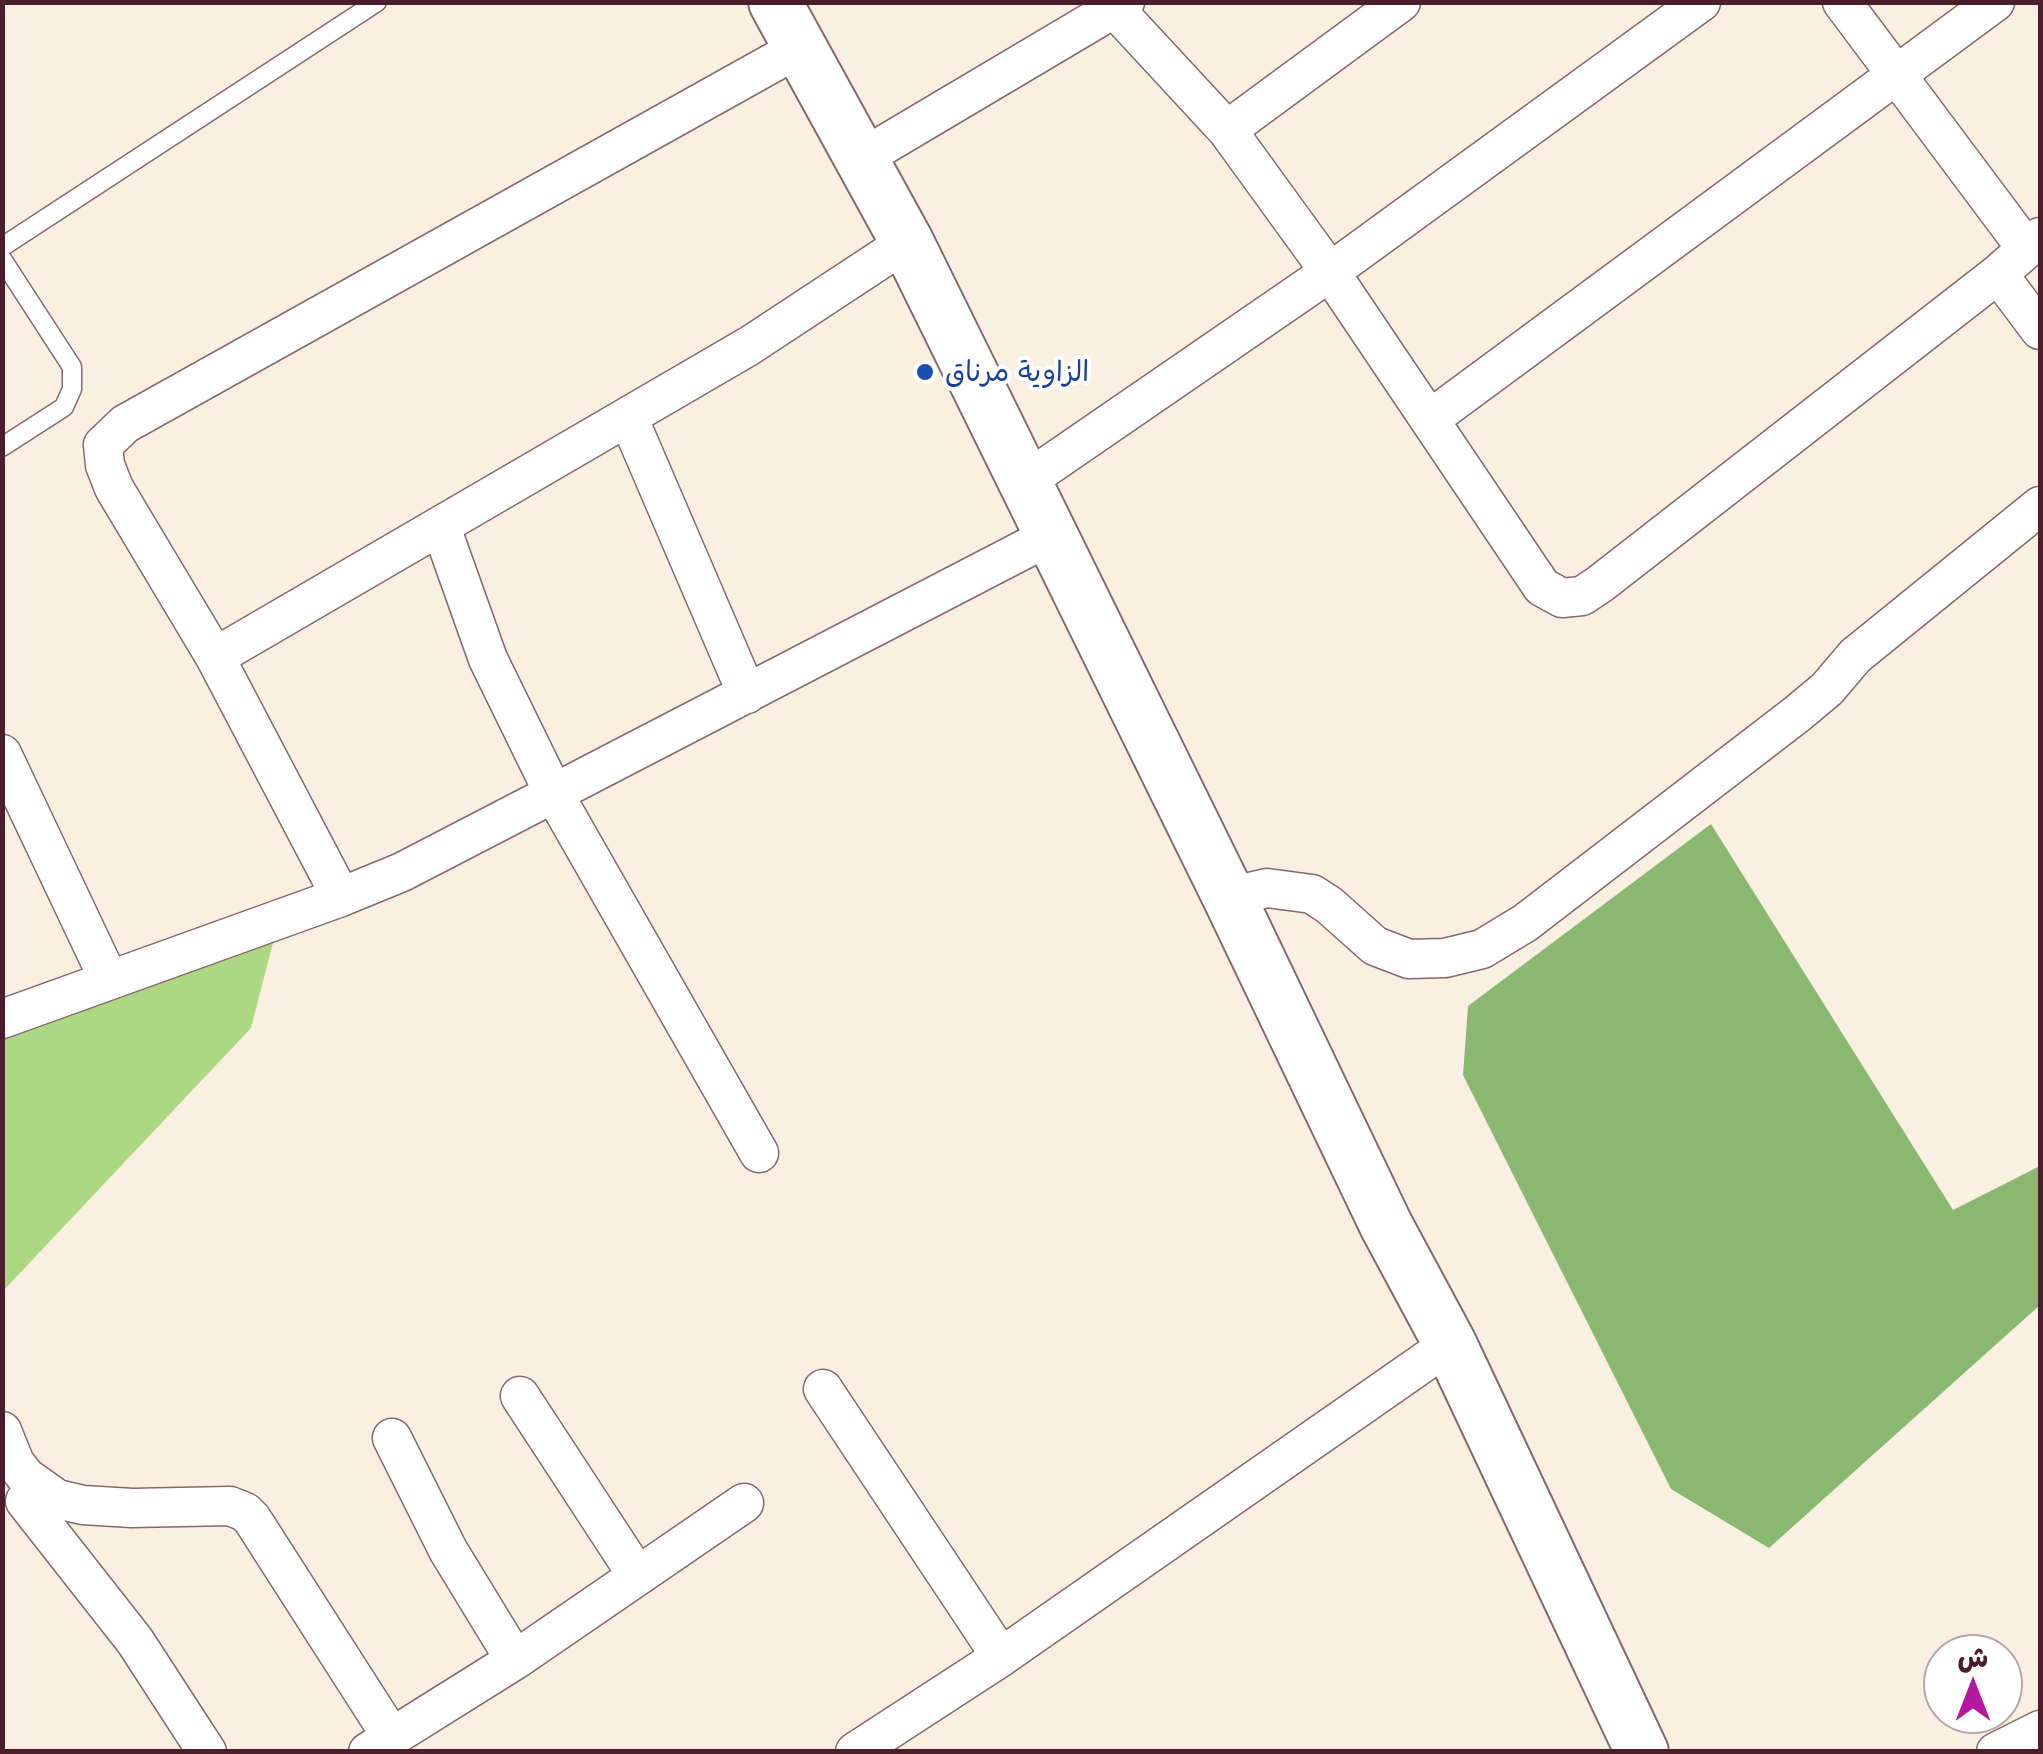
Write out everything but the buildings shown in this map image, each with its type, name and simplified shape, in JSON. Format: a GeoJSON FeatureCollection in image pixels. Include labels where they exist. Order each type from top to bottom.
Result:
{"type":"FeatureCollection","features":[{"type":"Feature","properties":{"kind":"main road"},"geometry":{"type":"LineString","coordinates":[[775,2],[908,242],[1386,1225],[1450,1344],[1642,1752]]}},
{"type":"Feature","properties":{"kind":"street"},"geometry":{"type":"LineString","coordinates":[[1227,130],[1401,2]]}},
{"type":"Feature","properties":{"kind":"street"},"geometry":{"type":"LineString","coordinates":[[1023,482],[1330,272],[1701,2]]}},
{"type":"Feature","properties":{"kind":"street"},"geometry":{"type":"LineString","coordinates":[[862,158],[1120,6],[1227,130],[1330,272],[1542,587],[1562,598],[1582,596],[2033,243],[1842,2]]}},
{"type":"Feature","properties":{"kind":"street"},"geometry":{"type":"LineString","coordinates":[[1430,418],[1995,2]]}},
{"type":"Feature","properties":{"kind":"street"},"geometry":{"type":"LineString","coordinates":[[341,897],[214,657],[114,488],[102,446],[125,424],[802,47]]}},
{"type":"Feature","properties":{"kind":"street"},"geometry":{"type":"LineString","coordinates":[[214,657],[749,346],[908,242]]}},
{"type":"Feature","properties":{"kind":"street"},"geometry":{"type":"LineString","coordinates":[[1998,274],[2040,330]]}},
{"type":"Feature","properties":{"kind":"street"},"geometry":{"type":"LineString","coordinates":[[628,417],[747,694]]}},
{"type":"Feature","properties":{"kind":"street"},"geometry":{"type":"LineString","coordinates":[[1229,897],[1267,888],[1312,894],[1329,904],[1375,946],[1409,959],[1445,958],[1482,949],[1525,923],[1797,714],[1827,689],[1855,656],[2040,506]]}},
{"type":"Feature","properties":{"kind":"street"},"geometry":{"type":"LineString","coordinates":[[442,526],[488,660],[554,794],[759,1153]]}},
{"type":"Feature","properties":{"kind":"street"},"geometry":{"type":"LineString","coordinates":[[2,1018],[402,872],[1050,536]]}},
{"type":"Feature","properties":{"kind":"street"},"geometry":{"type":"LineString","coordinates":[[2,754],[110,980]]}},
{"type":"Feature","properties":{"kind":"street"},"geometry":{"type":"LineString","coordinates":[[855,1752],[1001,1657],[1450,1344]]}},
{"type":"Feature","properties":{"kind":"street"},"geometry":{"type":"LineString","coordinates":[[824,1389],[1001,1657]]}},
{"type":"Feature","properties":{"kind":"street"},"geometry":{"type":"LineString","coordinates":[[520,1396],[637,1576]]}},
{"type":"Feature","properties":{"kind":"street"},"geometry":{"type":"LineString","coordinates":[[2,1431],[15,1462],[22,1503],[136,1641],[206,1752]]}},
{"type":"Feature","properties":{"kind":"street"},"geometry":{"type":"LineString","coordinates":[[392,1438],[448,1550],[514,1660]]}},
{"type":"Feature","properties":{"kind":"street"},"geometry":{"type":"LineString","coordinates":[[22,1503],[58,1498],[84,1505],[214,1505],[245,1512],[380,1744],[514,1660],[744,1504]]}},
{"type":"Feature","properties":{"kind":"street"},"geometry":{"type":"LineString","coordinates":[[1996,1752],[2040,1730]]}},
{"type":"Feature","properties":{"kind":"lane"},"geometry":{"type":"LineString","coordinates":[[2,247],[377,2]]}},
{"type":"Feature","properties":{"kind":"lane"},"geometry":{"type":"LineString","coordinates":[[2,259],[72,367],[72,389],[64,407],[2,447]]}},
{"type":"Feature","properties":{"kind":"green space"},"geometry":{"type":"Polygon","coordinates":[[[1711,824],[1953,1210],[2040,1166],[2040,1305],[1769,1548],[1671,1489],[1463,1075],[1468,1006],[1711,824]]]}},
{"type":"Feature","properties":{"kind":"green space"},"geometry":{"type":"Polygon","coordinates":[[[277,927],[251,1028],[3,1291],[3,1017],[277,927]]]}},
{"type":"Feature","properties":{"kind":"place","name":"الزاوية مرناق"},"geometry":{"type":"Point","coordinates":[925,372]}}]}
